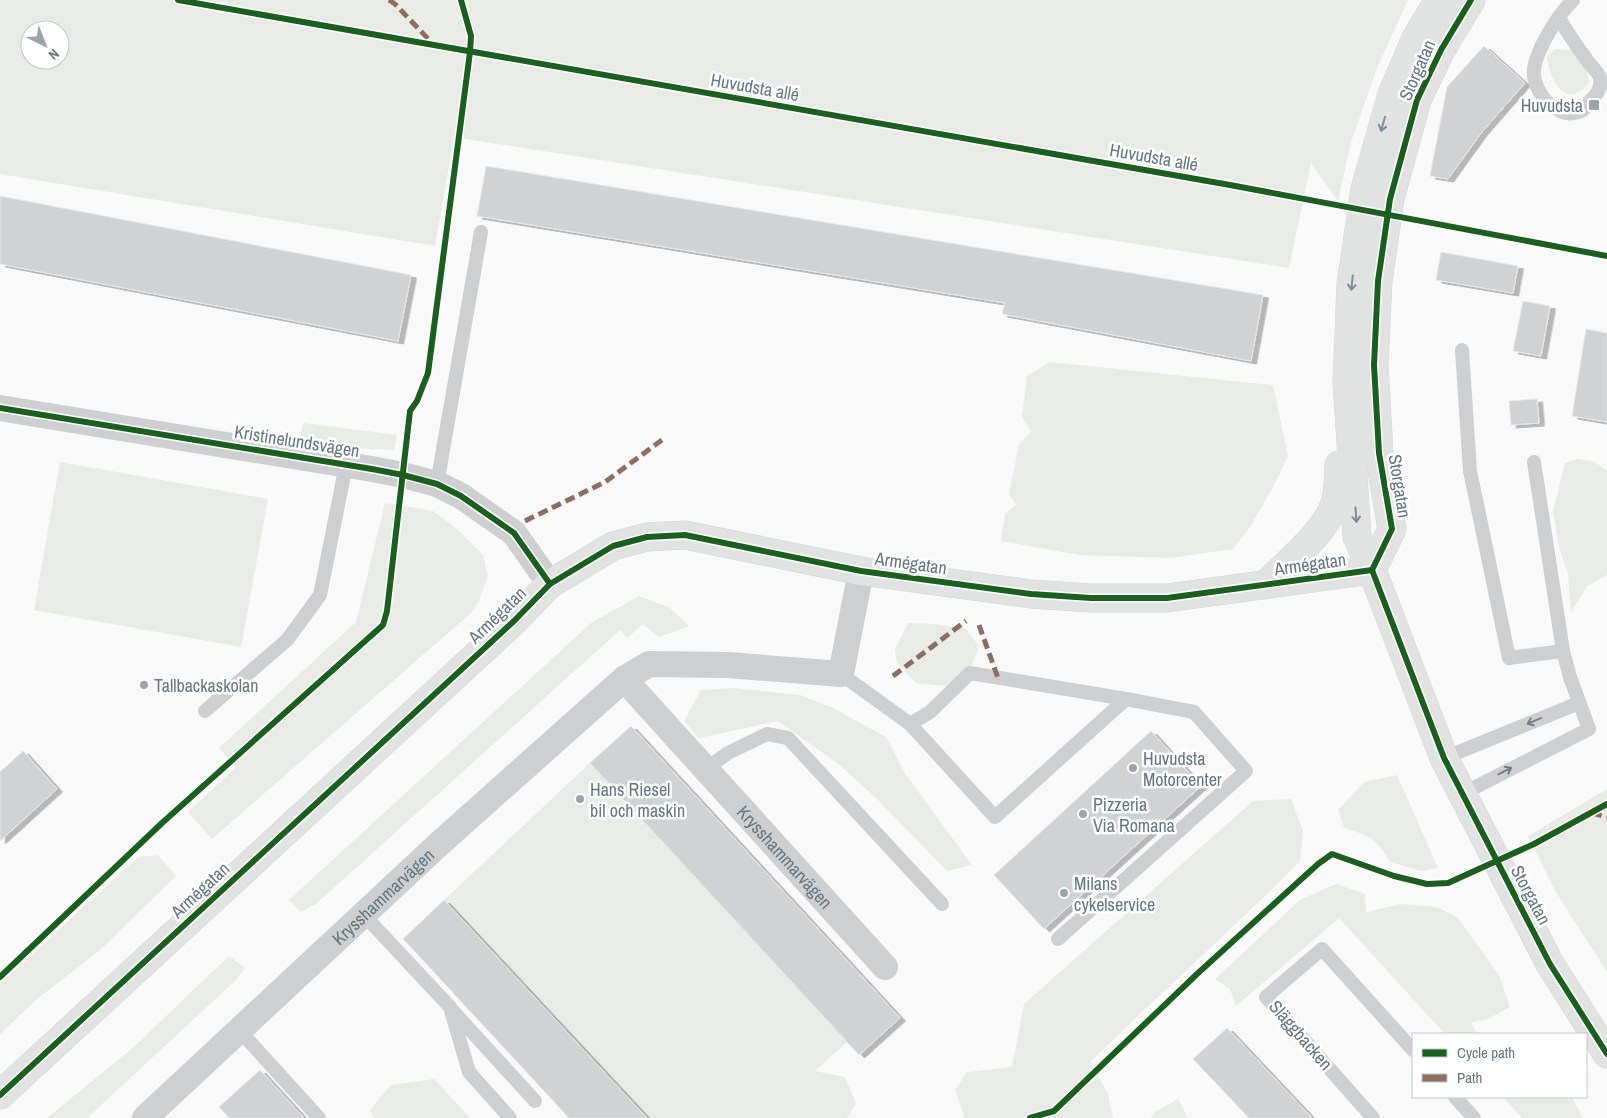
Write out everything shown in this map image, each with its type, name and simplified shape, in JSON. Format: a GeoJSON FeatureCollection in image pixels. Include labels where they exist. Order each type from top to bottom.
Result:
{"type":"FeatureCollection","features":[{"type":"Feature","properties":{"kind":"street","name":"Storgatan"},"geometry":{"type":"LineString","coordinates":[[1265,585],[1305,546],[1327,521],[1336,503],[1347,381],[1351,284],[1365,189],[1392,94],[1416,38],[1439,0]]}},
{"type":"Feature","properties":{"kind":"street","name":"Storgatan"},"geometry":{"type":"LineString","coordinates":[[1372,570],[1392,529],[1379,453],[1374,366],[1378,281],[1390,199],[1417,100],[1441,50],[1471,0]]}},
{"type":"Feature","properties":{"kind":"street","name":"Storgatan"},"geometry":{"type":"LineString","coordinates":[[1347,381],[1357,537],[1372,570],[1444,758],[1550,964],[1607,1054]]}},
{"type":"Feature","properties":{"kind":"street","name":"Kristinelundsvägen"},"geometry":{"type":"LineString","coordinates":[[0,408],[346,465],[403,475],[436,484],[461,496],[514,533],[550,584]]}},
{"type":"Feature","properties":{"kind":"street","name":"Armégatan"},"geometry":{"type":"LineString","coordinates":[[0,1095],[506,628],[550,584],[613,546],[648,537],[685,535],[861,571],[1031,594],[1091,598],[1167,598],[1372,570]]}},
{"type":"Feature","properties":{"kind":"street"},"geometry":{"type":"LineString","coordinates":[[841,674],[861,571]]}},
{"type":"Feature","properties":{"kind":"street","name":"Krysshammarvägen"},"geometry":{"type":"LineString","coordinates":[[145,1118],[439,844],[624,680],[649,664],[728,664],[841,674]]}},
{"type":"Feature","properties":{"kind":"street","name":"Krysshammarvägen"},"geometry":{"type":"LineString","coordinates":[[624,680],[886,967]]}},
{"type":"Feature","properties":{"kind":"lane"},"geometry":{"type":"LineString","coordinates":[[1559,18],[1600,77],[1600,88],[1596,96],[1583,110],[1573,113],[1563,112],[1548,104],[1536,86],[1534,71],[1538,52],[1559,18],[1573,0]]}},
{"type":"Feature","properties":{"kind":"lane"},"geometry":{"type":"LineString","coordinates":[[436,484],[481,232]]}},
{"type":"Feature","properties":{"kind":"lane"},"geometry":{"type":"LineString","coordinates":[[1462,350],[1470,471],[1509,658],[1563,650]]}},
{"type":"Feature","properties":{"kind":"lane"},"geometry":{"type":"LineString","coordinates":[[1462,794],[1589,729],[1570,677],[1563,650],[1534,462]]}},
{"type":"Feature","properties":{"kind":"lane"},"geometry":{"type":"LineString","coordinates":[[205,711],[287,640],[320,595],[346,465]]}},
{"type":"Feature","properties":{"kind":"lane"},"geometry":{"type":"LineString","coordinates":[[910,724],[930,712],[970,673],[1194,712],[1246,771],[1058,939]]}},
{"type":"Feature","properties":{"kind":"lane"},"geometry":{"type":"LineString","coordinates":[[841,674],[910,724],[995,817],[1126,699]]}},
{"type":"Feature","properties":{"kind":"lane"},"geometry":{"type":"LineString","coordinates":[[1444,758],[1579,702]]}},
{"type":"Feature","properties":{"kind":"lane"},"geometry":{"type":"LineString","coordinates":[[706,769],[728,753],[767,734],[788,738],[942,904]]}},
{"type":"Feature","properties":{"kind":"lane"},"geometry":{"type":"LineString","coordinates":[[363,914],[535,1101]]}},
{"type":"Feature","properties":{"kind":"lane","name":"Släggbacken"},"geometry":{"type":"LineString","coordinates":[[1373,1118],[1266,997],[1322,949],[1412,1049]]}},
{"type":"Feature","properties":{"kind":"lane"},"geometry":{"type":"LineString","coordinates":[[450,1007],[469,1072],[510,1118]]}},
{"type":"Feature","properties":{"kind":"lane"},"geometry":{"type":"LineString","coordinates":[[239,1030],[319,1118]]}},
{"type":"Feature","properties":{"kind":"lane"},"geometry":{"type":"LineString","coordinates":[[1456,1098],[1474,1118]]}},
{"type":"Feature","properties":{"kind":"shaded area"},"geometry":{"type":"Polygon","coordinates":[[[0,0],[1408,0],[1377,68],[1351,142],[1338,201],[1311,163],[1289,268],[454,137],[435,246],[0,174],[0,0]]]}},
{"type":"Feature","properties":{"kind":"shaded area"},"geometry":{"type":"Polygon","coordinates":[[[1555,49],[1572,50],[1587,71],[1589,83],[1581,91],[1573,94],[1560,90],[1552,75],[1547,57],[1555,49]]]}},
{"type":"Feature","properties":{"kind":"shaded area"},"geometry":{"type":"Polygon","coordinates":[[[1050,362],[1273,385],[1288,456],[1250,527],[1233,549],[1170,558],[1080,555],[1001,541],[1005,514],[1016,505],[1009,494],[1019,444],[1031,432],[1022,417],[1027,376],[1050,362]]]}},
{"type":"Feature","properties":{"kind":"shaded area"},"geometry":{"type":"Polygon","coordinates":[[[303,423],[397,435],[394,450],[298,445],[303,423]]]}},
{"type":"Feature","properties":{"kind":"shaded area"},"geometry":{"type":"Polygon","coordinates":[[[1577,459],[1595,462],[1607,471],[1607,575],[1587,586],[1571,613],[1568,574],[1558,543],[1553,511],[1565,463],[1577,459]]]}},
{"type":"Feature","properties":{"kind":"shaded area"},"geometry":{"type":"Polygon","coordinates":[[[60,462],[268,499],[241,647],[34,610],[60,462]]]}},
{"type":"Feature","properties":{"kind":"shaded area"},"geometry":{"type":"Polygon","coordinates":[[[385,503],[433,511],[456,528],[483,555],[488,576],[479,600],[471,613],[212,839],[188,812],[236,767],[219,748],[356,622],[385,503]]]}},
{"type":"Feature","properties":{"kind":"shaded area"},"geometry":{"type":"Polygon","coordinates":[[[639,596],[670,608],[689,626],[659,637],[643,624],[627,638],[620,630],[316,904],[301,912],[289,900],[591,623],[639,596]]]}},
{"type":"Feature","properties":{"kind":"shaded area"},"geometry":{"type":"Polygon","coordinates":[[[908,623],[934,624],[966,629],[979,646],[971,667],[945,686],[916,683],[897,663],[895,649],[908,623]]]}},
{"type":"Feature","properties":{"kind":"shaded area"},"geometry":{"type":"Polygon","coordinates":[[[733,688],[800,695],[833,708],[886,737],[906,775],[972,865],[947,871],[878,800],[837,763],[778,721],[699,738],[684,721],[701,690],[733,688]]]}},
{"type":"Feature","properties":{"kind":"shaded area"},"geometry":{"type":"Polygon","coordinates":[[[590,763],[847,1042],[815,1071],[845,1077],[856,1104],[847,1118],[647,1118],[444,900],[590,763]]]}},
{"type":"Feature","properties":{"kind":"shaded area"},"geometry":{"type":"Polygon","coordinates":[[[1397,775],[1438,868],[1421,871],[1390,862],[1381,848],[1372,839],[1344,828],[1338,810],[1364,782],[1397,775]]]}},
{"type":"Feature","properties":{"kind":"shaded area"},"geometry":{"type":"Polygon","coordinates":[[[1607,789],[1607,972],[1554,889],[1528,836],[1607,789]]]}},
{"type":"Feature","properties":{"kind":"shaded area"},"geometry":{"type":"Polygon","coordinates":[[[1291,799],[1303,831],[1300,861],[1090,1062],[1108,1094],[1113,1118],[963,1118],[964,1115],[955,1090],[967,1072],[1012,1067],[1024,1004],[1253,801],[1291,799]]]}},
{"type":"Feature","properties":{"kind":"shaded area"},"geometry":{"type":"Polygon","coordinates":[[[158,855],[176,876],[100,950],[37,999],[0,1034],[0,984],[138,857],[158,855]]]}},
{"type":"Feature","properties":{"kind":"shaded area"},"geometry":{"type":"Polygon","coordinates":[[[1336,884],[1365,894],[1366,912],[1401,904],[1437,907],[1457,917],[1499,975],[1510,1007],[1488,1019],[1471,1022],[1476,1033],[1444,1033],[1339,918],[1236,1006],[1230,989],[1215,979],[1300,900],[1336,884]]]}},
{"type":"Feature","properties":{"kind":"shaded area"},"geometry":{"type":"Polygon","coordinates":[[[229,956],[245,968],[236,980],[87,1118],[47,1118],[134,1047],[229,956]]]}},
{"type":"Feature","properties":{"kind":"shaded area"},"geometry":{"type":"Polygon","coordinates":[[[434,1079],[470,1118],[374,1118],[370,1110],[391,1085],[434,1079]]]}},
{"type":"Feature","properties":{"kind":"shaded area"},"geometry":{"type":"Polygon","coordinates":[[[1504,1098],[1573,1098],[1583,1118],[1522,1118],[1504,1098]]]}},
{"type":"Feature","properties":{"kind":"shaded area"},"geometry":{"type":"Polygon","coordinates":[[[1178,1099],[1188,1118],[1151,1118],[1155,1112],[1178,1099]]]}},
{"type":"Feature","properties":{"kind":"building"},"geometry":{"type":"Polygon","coordinates":[[[1484,46],[1525,83],[1482,132],[1448,179],[1430,176],[1447,87],[1484,46]]]}},
{"type":"Feature","properties":{"kind":"building"},"geometry":{"type":"Polygon","coordinates":[[[486,166],[1263,295],[1251,361],[1002,314],[1005,303],[477,216],[486,166]]]}},
{"type":"Feature","properties":{"kind":"building"},"geometry":{"type":"Polygon","coordinates":[[[0,196],[411,275],[398,341],[0,264],[0,196]]]}},
{"type":"Feature","properties":{"kind":"building"},"geometry":{"type":"Polygon","coordinates":[[[1441,252],[1518,266],[1513,293],[1436,280],[1441,252]]]}},
{"type":"Feature","properties":{"kind":"building"},"geometry":{"type":"Polygon","coordinates":[[[1523,301],[1550,306],[1541,356],[1513,351],[1523,301]]]}},
{"type":"Feature","properties":{"kind":"building"},"geometry":{"type":"Polygon","coordinates":[[[1586,329],[1607,333],[1607,422],[1572,416],[1586,329]]]}},
{"type":"Feature","properties":{"kind":"building"},"geometry":{"type":"Polygon","coordinates":[[[1537,399],[1539,423],[1511,425],[1509,401],[1537,399]]]}},
{"type":"Feature","properties":{"kind":"building"},"geometry":{"type":"Polygon","coordinates":[[[631,726],[900,1018],[859,1055],[590,763],[631,726]]]}},
{"type":"Feature","properties":{"kind":"building"},"geometry":{"type":"Polygon","coordinates":[[[1151,731],[1201,786],[1044,929],[994,875],[1151,731]]]}},
{"type":"Feature","properties":{"kind":"building"},"geometry":{"type":"Polygon","coordinates":[[[23,751],[57,789],[0,841],[0,772],[23,751]]]}},
{"type":"Feature","properties":{"kind":"building"},"geometry":{"type":"Polygon","coordinates":[[[444,900],[647,1118],[569,1118],[403,939],[444,900]]]}},
{"type":"Feature","properties":{"kind":"building"},"geometry":{"type":"Polygon","coordinates":[[[1227,1028],[1312,1118],[1249,1118],[1193,1059],[1227,1028]]]}},
{"type":"Feature","properties":{"kind":"building"},"geometry":{"type":"Polygon","coordinates":[[[260,1070],[304,1118],[229,1118],[219,1107],[260,1070]]]}},
{"type":"Feature","properties":{"kind":"marked path"},"geometry":{"type":"LineString","coordinates":[[389,0],[433,44]]}},
{"type":"Feature","properties":{"kind":"marked path"},"geometry":{"type":"LineString","coordinates":[[525,521],[605,482],[662,440]]}},
{"type":"Feature","properties":{"kind":"marked path"},"geometry":{"type":"LineString","coordinates":[[893,676],[966,621]]}},
{"type":"Feature","properties":{"kind":"marked path"},"geometry":{"type":"LineString","coordinates":[[979,625],[998,678]]}},
{"type":"Feature","properties":{"kind":"marked path"},"geometry":{"type":"LineString","coordinates":[[1592,813],[1607,817]]}},
{"type":"Feature","properties":{"kind":"cycle path","name":"Huvudsta allé"},"geometry":{"type":"LineString","coordinates":[[178,0],[1230,185],[1607,256]]}},
{"type":"Feature","properties":{"kind":"cycle path"},"geometry":{"type":"LineString","coordinates":[[0,977],[162,823],[383,625],[387,611],[410,411],[417,401],[428,373],[470,52],[471,36],[461,0]]}},
{"type":"Feature","properties":{"kind":"cycle path"},"geometry":{"type":"LineString","coordinates":[[1471,0],[1441,50],[1417,100],[1390,199],[1378,281],[1374,365],[1379,453],[1392,529],[1372,570],[1444,758],[1550,964],[1607,1054]]}},
{"type":"Feature","properties":{"kind":"cycle path"},"geometry":{"type":"LineString","coordinates":[[0,408],[372,469],[437,484],[461,496],[514,533],[550,584]]}},
{"type":"Feature","properties":{"kind":"cycle path"},"geometry":{"type":"LineString","coordinates":[[0,1095],[514,621],[550,584],[613,546],[647,537],[685,535],[861,571],[1031,594],[1091,598],[1167,598],[1372,570]]}},
{"type":"Feature","properties":{"kind":"cycle path"},"geometry":{"type":"LineString","coordinates":[[1030,1118],[1054,1111],[1197,974],[1318,864],[1332,854],[1394,876],[1427,884],[1448,883],[1534,844],[1607,804]]}},
{"type":"Feature","properties":{"kind":"place","name":"Huvudsta"},"geometry":{"type":"Point","coordinates":[1594,105]}},
{"type":"Feature","properties":{"kind":"place","name":"Tallbackaskolan"},"geometry":{"type":"Point","coordinates":[144,685]}},
{"type":"Feature","properties":{"kind":"place","name":"Huvudsta Motorcenter"},"geometry":{"type":"Point","coordinates":[1133,768]}},
{"type":"Feature","properties":{"kind":"place","name":"Hans Riesel bil och maskin"},"geometry":{"type":"Point","coordinates":[580,799]}},
{"type":"Feature","properties":{"kind":"place","name":"Pizzeria Via Romana"},"geometry":{"type":"Point","coordinates":[1083,814]}},
{"type":"Feature","properties":{"kind":"place","name":"Milans cykelservice"},"geometry":{"type":"Point","coordinates":[1064,893]}}]}
